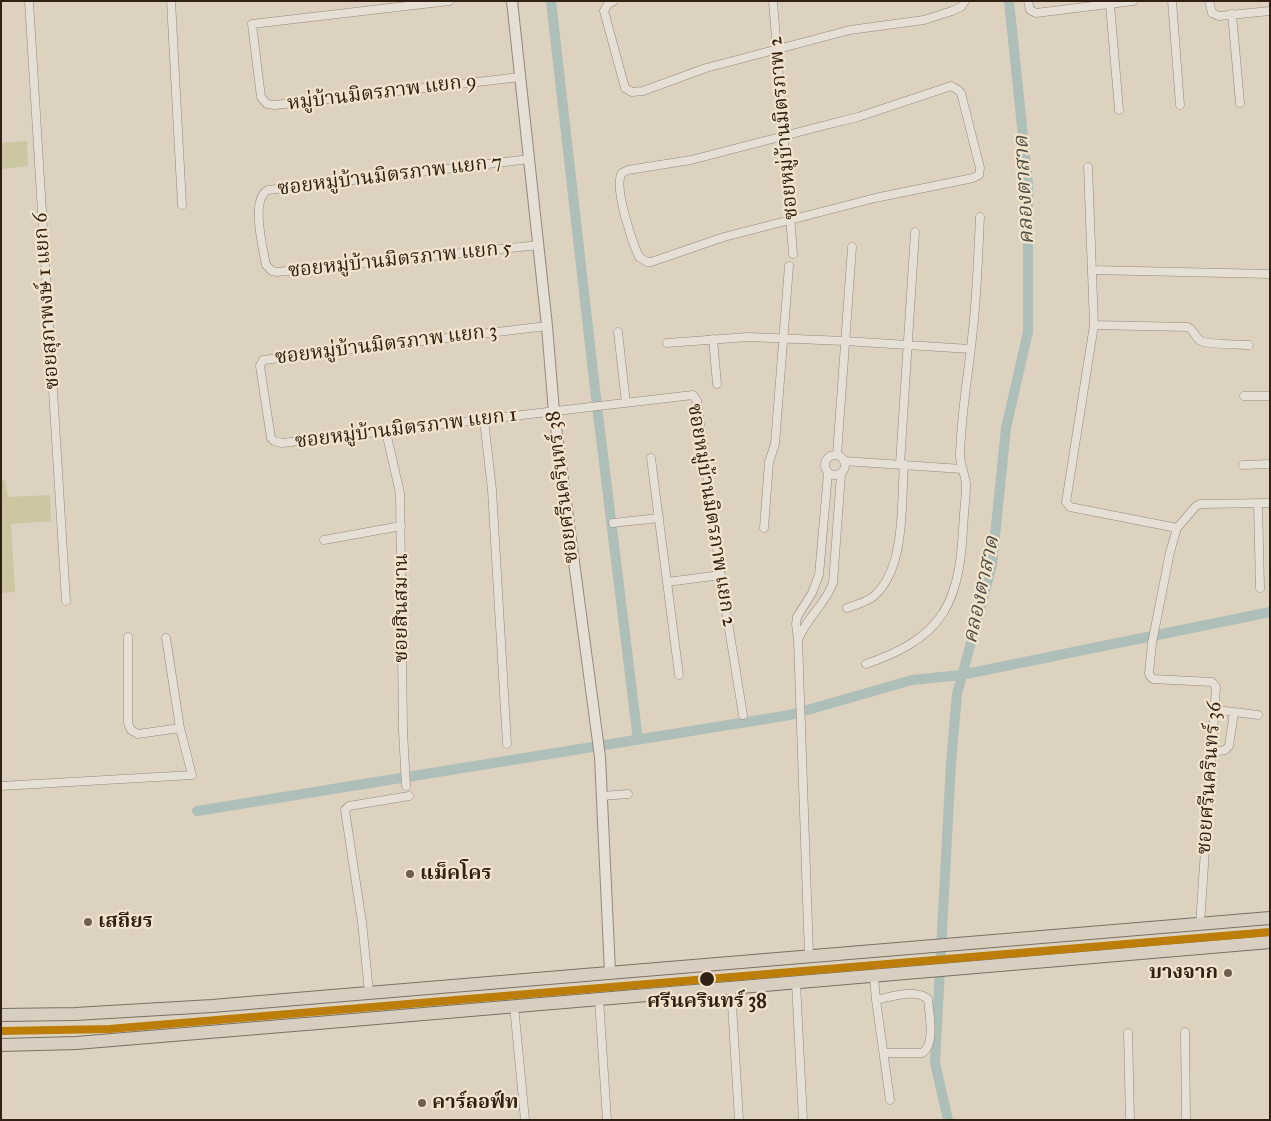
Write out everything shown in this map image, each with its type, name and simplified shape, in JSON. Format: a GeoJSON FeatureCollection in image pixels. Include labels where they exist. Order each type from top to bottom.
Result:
{"type":"FeatureCollection","features":[{"type":"Feature","properties":{"kind":"main road"},"geometry":{"type":"LineString","coordinates":[[1,1015],[75,1014],[190,1007],[1270,918]]}},
{"type":"Feature","properties":{"kind":"main road"},"geometry":{"type":"LineString","coordinates":[[1,1045],[76,1043],[929,973],[1270,942]]}},
{"type":"Feature","properties":{"kind":"street","name":"ซอยสุภาพงษ์ 1 แยก 6"},"geometry":{"type":"LineString","coordinates":[[29,1],[66,601]]}},
{"type":"Feature","properties":{"kind":"street"},"geometry":{"type":"LineString","coordinates":[[171,1],[182,205]]}},
{"type":"Feature","properties":{"kind":"street","name":"หมู่บ้านมิตรภาพ แยก 9"},"geometry":{"type":"LineString","coordinates":[[449,1],[252,24],[260,97],[267,104],[275,106],[521,77]]}},
{"type":"Feature","properties":{"kind":"street","name":"ซอยศรีนครินทร์ 38"},"geometry":{"type":"LineString","coordinates":[[512,1],[539,245],[554,412],[574,577],[600,757],[610,972]]}},
{"type":"Feature","properties":{"kind":"street"},"geometry":{"type":"LineString","coordinates":[[613,1],[605,7],[604,11],[625,88],[628,91],[635,92],[651,89],[706,68],[862,27],[924,20],[961,7],[965,1]]}},
{"type":"Feature","properties":{"kind":"street","name":"ซอยหมู่บ้านมิตรภาพ 2"},"geometry":{"type":"LineString","coordinates":[[773,1],[793,254]]}},
{"type":"Feature","properties":{"kind":"street"},"geometry":{"type":"LineString","coordinates":[[1028,1],[1030,10],[1036,13],[1085,5],[1133,1]]}},
{"type":"Feature","properties":{"kind":"street"},"geometry":{"type":"LineString","coordinates":[[1172,1],[1180,105]]}},
{"type":"Feature","properties":{"kind":"street"},"geometry":{"type":"LineString","coordinates":[[1209,1],[1214,15],[1270,11]]}},
{"type":"Feature","properties":{"kind":"street"},"geometry":{"type":"LineString","coordinates":[[1110,4],[1119,110]]}},
{"type":"Feature","properties":{"kind":"street"},"geometry":{"type":"LineString","coordinates":[[1232,14],[1240,103]]}},
{"type":"Feature","properties":{"kind":"street"},"geometry":{"type":"LineString","coordinates":[[951,86],[961,93],[980,168],[979,175],[973,178],[876,198],[724,237],[659,260],[647,262],[639,256],[620,197],[618,183],[622,173],[628,170],[691,160],[784,135],[858,116],[951,86]]}},
{"type":"Feature","properties":{"kind":"street","name":"ซอยหมู่บ้านมิตรภาพ แยก 7"},"geometry":{"type":"LineString","coordinates":[[261,234],[258,216],[259,203],[264,192],[268,190],[530,159]]}},
{"type":"Feature","properties":{"kind":"street"},"geometry":{"type":"LineString","coordinates":[[1088,167],[1094,326],[1066,502],[1070,507],[1177,528]]}},
{"type":"Feature","properties":{"kind":"street"},"geometry":{"type":"LineString","coordinates":[[866,664],[893,655],[927,631],[942,614],[958,574],[962,554],[966,484],[960,455],[974,320],[980,217]]}},
{"type":"Feature","properties":{"kind":"street"},"geometry":{"type":"LineString","coordinates":[[846,608],[873,597],[884,585],[896,560],[900,526],[915,232]]}},
{"type":"Feature","properties":{"kind":"street","name":"ซอยหมู่บ้านมิตรภาพ แยก 5"},"geometry":{"type":"LineString","coordinates":[[261,234],[266,265],[272,271],[277,272],[539,245]]}},
{"type":"Feature","properties":{"kind":"street"},"geometry":{"type":"LineString","coordinates":[[837,455],[852,247]]}},
{"type":"Feature","properties":{"kind":"street"},"geometry":{"type":"LineString","coordinates":[[764,528],[769,462],[775,444],[789,266]]}},
{"type":"Feature","properties":{"kind":"street"},"geometry":{"type":"LineString","coordinates":[[1092,270],[1270,274]]}},
{"type":"Feature","properties":{"kind":"street","name":"ซอยหมู่บ้านมิตรภาพ แยก 3"},"geometry":{"type":"LineString","coordinates":[[264,398],[260,362],[267,358],[547,326]]}},
{"type":"Feature","properties":{"kind":"street"},"geometry":{"type":"LineString","coordinates":[[1094,326],[1188,327],[1192,329],[1196,337],[1205,342],[1249,345]]}},
{"type":"Feature","properties":{"kind":"street"},"geometry":{"type":"LineString","coordinates":[[618,332],[626,403]]}},
{"type":"Feature","properties":{"kind":"street"},"geometry":{"type":"LineString","coordinates":[[667,343],[748,336],[970,349]]}},
{"type":"Feature","properties":{"kind":"street"},"geometry":{"type":"LineString","coordinates":[[713,339],[717,384]]}},
{"type":"Feature","properties":{"kind":"street","name":"ซอยหมู่บ้านมิตรภาพ แยก 2"},"geometry":{"type":"LineString","coordinates":[[554,412],[688,394],[696,397],[743,715]]}},
{"type":"Feature","properties":{"kind":"street"},"geometry":{"type":"LineString","coordinates":[[1244,396],[1270,396]]}},
{"type":"Feature","properties":{"kind":"street","name":"ซอยหมู่บ้านมิตรภาพ แยก 1"},"geometry":{"type":"LineString","coordinates":[[264,398],[271,438],[277,443],[554,412]]}},
{"type":"Feature","properties":{"kind":"street"},"geometry":{"type":"LineString","coordinates":[[484,420],[492,490],[507,744]]}},
{"type":"Feature","properties":{"kind":"street","name":"ซอยสินสมาน"},"geometry":{"type":"LineString","coordinates":[[386,432],[399,482],[404,769],[406,786]]}},
{"type":"Feature","properties":{"kind":"street"},"geometry":{"type":"LineString","coordinates":[[837,455],[844,461],[962,468]]}},
{"type":"Feature","properties":{"kind":"street"},"geometry":{"type":"LineString","coordinates":[[809,956],[796,624],[797,617],[812,593],[819,575],[828,473],[825,465],[829,458],[837,455]]}},
{"type":"Feature","properties":{"kind":"street"},"geometry":{"type":"LineString","coordinates":[[651,458],[679,675]]}},
{"type":"Feature","properties":{"kind":"street"},"geometry":{"type":"LineString","coordinates":[[798,640],[805,626],[828,596],[833,583],[841,474],[845,468],[844,461]]}},
{"type":"Feature","properties":{"kind":"street"},"geometry":{"type":"LineString","coordinates":[[1243,465],[1270,464]]}},
{"type":"Feature","properties":{"kind":"street"},"geometry":{"type":"LineString","coordinates":[[828,473],[832,475],[841,474]]}},
{"type":"Feature","properties":{"kind":"street"},"geometry":{"type":"LineString","coordinates":[[1258,503],[1260,588]]}},
{"type":"Feature","properties":{"kind":"street","name":"ซอยศรีนครินทร์ 36"},"geometry":{"type":"LineString","coordinates":[[1200,924],[1216,687],[1212,682],[1158,679],[1150,676],[1152,643],[1170,552],[1177,528],[1196,506],[1200,504],[1270,503]]}},
{"type":"Feature","properties":{"kind":"street"},"geometry":{"type":"LineString","coordinates":[[612,523],[659,518]]}},
{"type":"Feature","properties":{"kind":"street"},"geometry":{"type":"LineString","coordinates":[[324,540],[401,526]]}},
{"type":"Feature","properties":{"kind":"street"},"geometry":{"type":"LineString","coordinates":[[667,582],[721,575]]}},
{"type":"Feature","properties":{"kind":"street"},"geometry":{"type":"LineString","coordinates":[[128,636],[128,723],[131,730],[138,734],[180,728]]}},
{"type":"Feature","properties":{"kind":"street"},"geometry":{"type":"LineString","coordinates":[[1,786],[192,775],[180,728],[166,638]]}},
{"type":"Feature","properties":{"kind":"street"},"geometry":{"type":"LineString","coordinates":[[1215,710],[1258,715]]}},
{"type":"Feature","properties":{"kind":"street"},"geometry":{"type":"LineString","coordinates":[[1212,752],[1225,750],[1229,746],[1234,712]]}},
{"type":"Feature","properties":{"kind":"street"},"geometry":{"type":"LineString","coordinates":[[602,796],[628,794]]}},
{"type":"Feature","properties":{"kind":"street"},"geometry":{"type":"LineString","coordinates":[[368,992],[362,922],[345,810],[349,806],[409,796]]}},
{"type":"Feature","properties":{"kind":"street"},"geometry":{"type":"LineString","coordinates":[[874,977],[890,1100]]}},
{"type":"Feature","properties":{"kind":"street"},"geometry":{"type":"LineString","coordinates":[[796,983],[803,1120]]}},
{"type":"Feature","properties":{"kind":"street"},"geometry":{"type":"LineString","coordinates":[[731,988],[739,1120]]}},
{"type":"Feature","properties":{"kind":"street"},"geometry":{"type":"LineString","coordinates":[[876,1000],[916,994],[924,995],[928,998],[930,1043],[927,1050],[922,1053],[884,1053]]}},
{"type":"Feature","properties":{"kind":"street"},"geometry":{"type":"LineString","coordinates":[[599,999],[607,1120]]}},
{"type":"Feature","properties":{"kind":"street"},"geometry":{"type":"LineString","coordinates":[[514,1006],[525,1120]]}},
{"type":"Feature","properties":{"kind":"street"},"geometry":{"type":"LineString","coordinates":[[1128,1032],[1130,1120]]}},
{"type":"Feature","properties":{"kind":"street"},"geometry":{"type":"LineString","coordinates":[[1185,1032],[1186,1120]]}},
{"type":"Feature","properties":{"kind":"shaded area"},"geometry":{"type":"Polygon","coordinates":[[[27,141],[28,166],[1,169],[1,143],[27,141]]]}},
{"type":"Feature","properties":{"kind":"shaded area"},"geometry":{"type":"Polygon","coordinates":[[[1,480],[5,480],[8,497],[50,495],[51,521],[11,524],[15,592],[1,593],[1,480]]]}},
{"type":"Feature","properties":{"kind":"waterway"},"geometry":{"type":"LineString","coordinates":[[551,1],[596,398],[638,740]]}},
{"type":"Feature","properties":{"kind":"waterway","name":"คลองตาสาด"},"geometry":{"type":"LineString","coordinates":[[948,1120],[935,1063],[951,763],[957,694],[992,565],[1006,428],[1028,332],[1028,185],[1009,1]]}},
{"type":"Feature","properties":{"kind":"waterway"},"geometry":{"type":"LineString","coordinates":[[197,811],[790,715],[912,680],[961,675],[1270,612]]}},
{"type":"Feature","properties":{"kind":"transit line"},"geometry":{"type":"LineString","coordinates":[[1,1031],[109,1029],[1270,932]]}},
{"type":"Feature","properties":{"kind":"place","name":"แม็คโคร"},"geometry":{"type":"Point","coordinates":[410,874]}},
{"type":"Feature","properties":{"kind":"place","name":"เสถียร"},"geometry":{"type":"Point","coordinates":[88,922]}},
{"type":"Feature","properties":{"kind":"place","name":"บางจาก"},"geometry":{"type":"Point","coordinates":[1228,973]}},
{"type":"Feature","properties":{"kind":"place","name":"ศรีนครินทร์ 38"},"geometry":{"type":"Point","coordinates":[707,979]}},
{"type":"Feature","properties":{"kind":"place","name":"คาร์ลอฟ์ท"},"geometry":{"type":"Point","coordinates":[422,1103]}}]}
